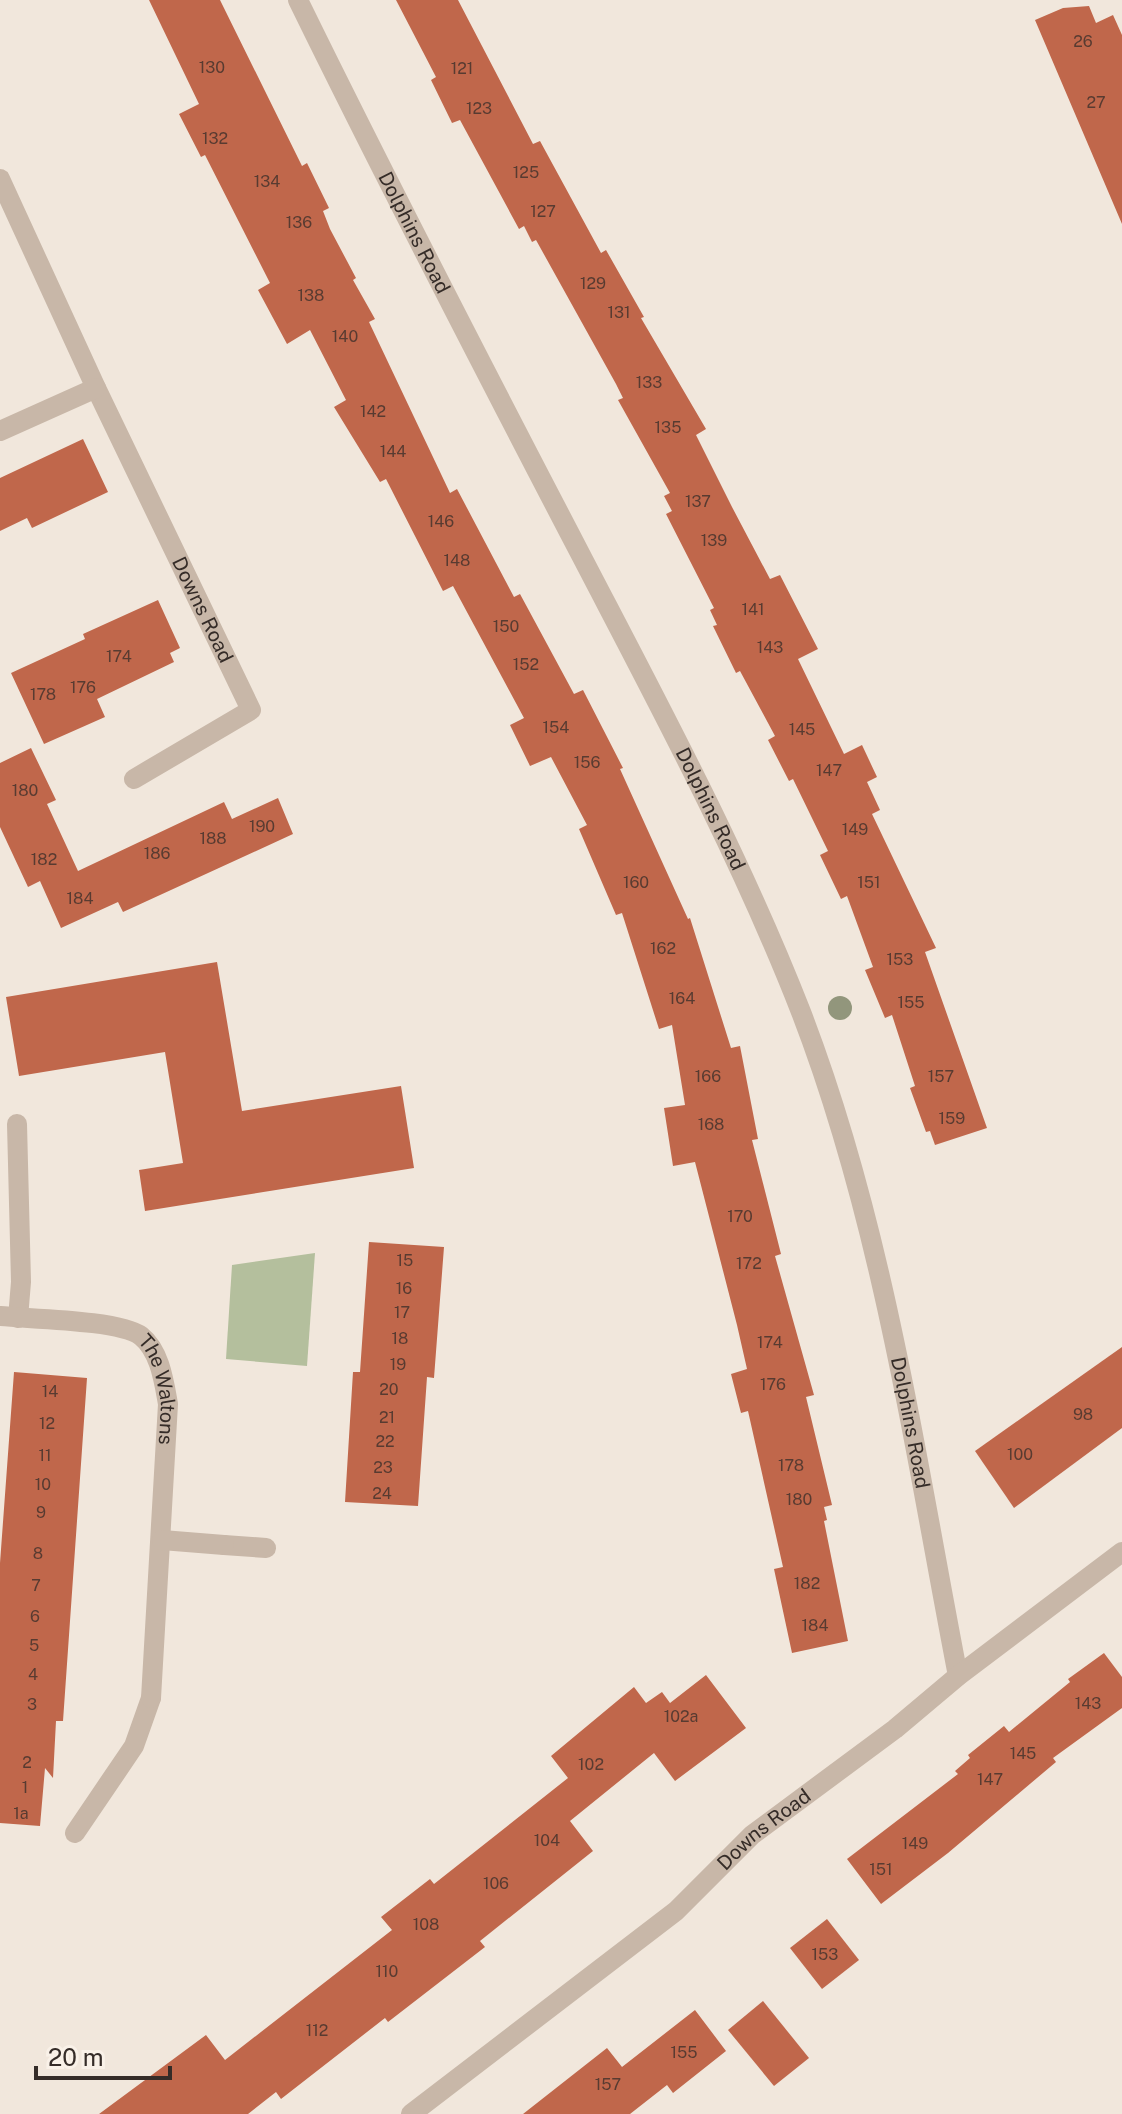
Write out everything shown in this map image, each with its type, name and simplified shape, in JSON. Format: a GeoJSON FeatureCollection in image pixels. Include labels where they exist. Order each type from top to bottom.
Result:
{"type":"FeatureCollection","features":[{"type":"Feature","properties":{"kind":"street","name":"Dolphins Road"},"geometry":{"type":"LineString","coordinates":[[298,0],[436,276],[700,786],[747,884],[802,1016],[842,1136],[887,1306],[958,1676]]}},
{"type":"Feature","properties":{"kind":"street","name":"Downs Road"},"geometry":{"type":"LineString","coordinates":[[0,179],[96,388],[251,710],[134,779]]}},
{"type":"Feature","properties":{"kind":"street"},"geometry":{"type":"LineString","coordinates":[[0,431],[96,388]]}},
{"type":"Feature","properties":{"kind":"street"},"geometry":{"type":"LineString","coordinates":[[9,1317],[21,1282],[17,1124]]}},
{"type":"Feature","properties":{"kind":"street","name":"The Waltons"},"geometry":{"type":"LineString","coordinates":[[9,1317],[100,1324],[141,1336],[161,1365],[168,1404],[151,1698],[134,1746],[75,1833]]}},
{"type":"Feature","properties":{"kind":"street"},"geometry":{"type":"LineString","coordinates":[[162,1540],[266,1548]]}},
{"type":"Feature","properties":{"kind":"street","name":"Downs Road"},"geometry":{"type":"LineString","coordinates":[[411,2114],[676,1911],[752,1835],[895,1729],[958,1676],[1122,1552]]}},
{"type":"Feature","properties":{"kind":"green space"},"geometry":{"type":"Polygon","coordinates":[[[315,1253],[307,1366],[226,1359],[232,1265],[315,1253]]]}},
{"type":"Feature","properties":{"kind":"building"},"geometry":{"type":"Polygon","coordinates":[[[149,0],[220,0],[302,166],[307,163],[329,208],[323,211],[330,229],[375,319],[369,322],[450,493],[457,489],[514,597],[520,594],[574,694],[583,690],[623,768],[620,769],[690,918],[731,1048],[740,1046],[758,1139],[752,1140],[781,1254],[775,1256],[814,1395],[806,1397],[832,1505],[824,1507],[827,1520],[824,1521],[848,1641],[792,1653],[774,1569],[783,1567],[748,1411],[741,1413],[731,1374],[747,1369],[737,1325],[695,1162],[673,1166],[664,1108],[685,1105],[672,1025],[659,1029],[622,913],[616,915],[579,829],[587,825],[551,757],[530,766],[510,725],[524,718],[453,586],[443,591],[386,479],[380,482],[334,407],[346,400],[310,330],[287,344],[258,290],[270,283],[205,155],[201,157],[179,114],[199,104],[149,0]]]}},
{"type":"Feature","properties":{"kind":"building"},"geometry":{"type":"Polygon","coordinates":[[[396,0],[458,0],[533,144],[540,141],[601,253],[606,250],[644,317],[641,318],[706,429],[696,435],[732,507],[770,579],[780,575],[818,649],[798,659],[844,754],[862,745],[877,777],[867,782],[880,810],[872,814],[936,948],[925,952],[987,1128],[935,1145],[930,1131],[926,1132],[910,1088],[915,1086],[892,1015],[885,1018],[865,970],[873,967],[847,896],[841,899],[820,855],[828,851],[793,779],[789,781],[768,740],[775,736],[740,671],[736,673],[713,626],[717,625],[710,610],[714,608],[666,514],[672,511],[664,496],[670,493],[618,400],[623,398],[616,384],[536,240],[532,242],[524,226],[519,229],[460,120],[452,123],[431,80],[436,77],[396,0]]]}},
{"type":"Feature","properties":{"kind":"building"},"geometry":{"type":"Polygon","coordinates":[[[1089,6],[1096,23],[1113,15],[1122,35],[1122,224],[1035,20],[1063,8],[1089,6]]]}},
{"type":"Feature","properties":{"kind":"building"},"geometry":{"type":"Polygon","coordinates":[[[83,439],[108,492],[32,528],[27,518],[0,531],[0,478],[83,439]]]}},
{"type":"Feature","properties":{"kind":"building"},"geometry":{"type":"Polygon","coordinates":[[[158,600],[180,648],[170,653],[174,662],[97,699],[105,717],[44,744],[11,673],[85,639],[83,634],[158,600]]]}},
{"type":"Feature","properties":{"kind":"building"},"geometry":{"type":"Polygon","coordinates":[[[31,748],[56,800],[47,804],[78,871],[224,802],[232,819],[278,798],[293,834],[123,912],[118,902],[61,928],[40,881],[28,887],[0,827],[0,763],[31,748]]]}},
{"type":"Feature","properties":{"kind":"building"},"geometry":{"type":"Polygon","coordinates":[[[217,962],[242,1111],[401,1086],[414,1168],[145,1211],[139,1170],[183,1163],[165,1052],[19,1076],[6,997],[217,962]]]}},
{"type":"Feature","properties":{"kind":"building"},"geometry":{"type":"Polygon","coordinates":[[[369,1242],[444,1247],[434,1378],[427,1377],[418,1506],[345,1502],[353,1372],[360,1372],[369,1242]]]}},
{"type":"Feature","properties":{"kind":"building"},"geometry":{"type":"Polygon","coordinates":[[[1122,1347],[1122,1428],[1014,1508],[975,1451],[1122,1347]]]}},
{"type":"Feature","properties":{"kind":"building"},"geometry":{"type":"Polygon","coordinates":[[[14,1372],[87,1378],[63,1721],[56,1721],[53,1778],[45,1768],[40,1826],[0,1823],[0,1563],[14,1372]]]}},
{"type":"Feature","properties":{"kind":"building"},"geometry":{"type":"Polygon","coordinates":[[[1104,1653],[1122,1677],[1122,1708],[1053,1758],[1056,1762],[948,1853],[881,1904],[847,1859],[958,1774],[955,1771],[970,1758],[968,1755],[1004,1726],[1009,1732],[1070,1682],[1068,1679],[1104,1653]]]}},
{"type":"Feature","properties":{"kind":"building"},"geometry":{"type":"Polygon","coordinates":[[[706,1675],[746,1728],[675,1781],[654,1753],[570,1821],[593,1851],[480,1941],[485,1947],[388,2022],[385,2018],[281,2099],[276,2092],[248,2114],[99,2114],[206,2035],[225,2060],[392,1930],[381,1917],[430,1879],[434,1884],[568,1778],[551,1756],[634,1687],[646,1703],[662,1692],[670,1703],[706,1675]]]}},
{"type":"Feature","properties":{"kind":"building"},"geometry":{"type":"Polygon","coordinates":[[[827,1919],[859,1960],[822,1989],[790,1948],[827,1919]]]}},
{"type":"Feature","properties":{"kind":"building"},"geometry":{"type":"Polygon","coordinates":[[[763,2001],[809,2058],[774,2086],[728,2030],[763,2001]]]}},
{"type":"Feature","properties":{"kind":"building"},"geometry":{"type":"Polygon","coordinates":[[[695,2010],[726,2051],[673,2093],[667,2085],[630,2114],[523,2114],[607,2048],[622,2067],[695,2010]]]}}]}
